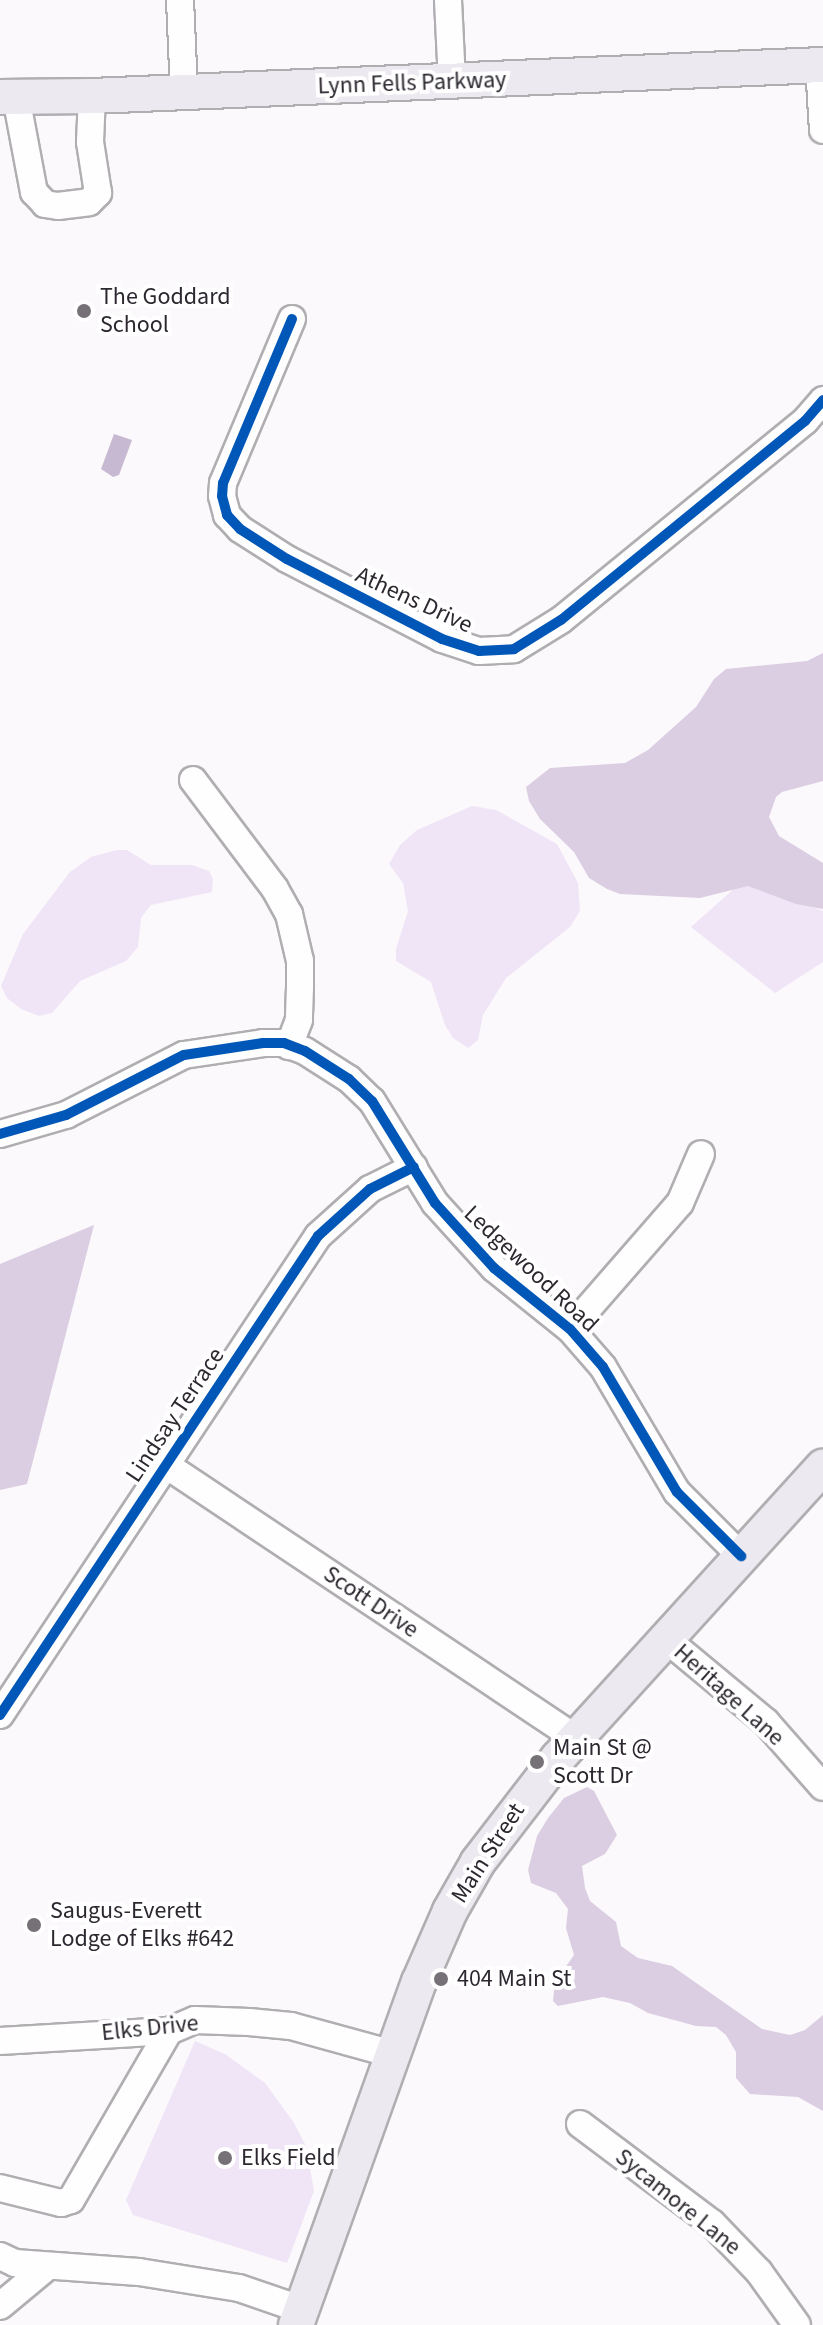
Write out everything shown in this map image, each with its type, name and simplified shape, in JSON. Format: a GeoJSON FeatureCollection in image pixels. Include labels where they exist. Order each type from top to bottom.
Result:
{"type":"FeatureCollection","features":[{"type":"Feature","properties":{"kind":"main road","name":"Lynn Fells Parkway"},"geometry":{"type":"LineString","coordinates":[[8,97],[821,65]]}},
{"type":"Feature","properties":{"kind":"main road","name":"Main Street"},"geometry":{"type":"LineString","coordinates":[[299,2317],[434,1945],[464,1885],[506,1821],[576,1738],[823,1467]]}},
{"type":"Feature","properties":{"kind":"street"},"geometry":{"type":"LineString","coordinates":[[180,0],[184,92]]}},
{"type":"Feature","properties":{"kind":"street"},"geometry":{"type":"LineString","coordinates":[[448,0],[452,81]]}},
{"type":"Feature","properties":{"kind":"street"},"geometry":{"type":"LineString","coordinates":[[821,65],[823,130]]}},
{"type":"Feature","properties":{"kind":"street"},"geometry":{"type":"LineString","coordinates":[[8,97],[34,192],[45,204],[58,206],[89,202],[98,193],[90,142],[92,96]]}},
{"type":"Feature","properties":{"kind":"street","name":"Athens Drive"},"geometry":{"type":"LineString","coordinates":[[292,319],[223,483],[222,496],[227,515],[249,535],[314,574],[442,639],[479,651],[514,649],[561,620],[805,421],[823,400]]}},
{"type":"Feature","properties":{"kind":"street"},"geometry":{"type":"LineString","coordinates":[[193,780],[275,889],[289,914],[300,961],[300,987],[299,1020],[289,1046]]}},
{"type":"Feature","properties":{"kind":"street","name":"Ledgewood Road"},"geometry":{"type":"LineString","coordinates":[[0,1134],[66,1115],[184,1055],[242,1044],[289,1046],[305,1051],[349,1079],[372,1101],[435,1203],[494,1268],[568,1332],[570,1329],[603,1367],[677,1492],[741,1556]]}},
{"type":"Feature","properties":{"kind":"street"},"geometry":{"type":"LineString","coordinates":[[570,1329],[680,1203],[701,1154]]}},
{"type":"Feature","properties":{"kind":"street","name":"Lindsay Terrace"},"geometry":{"type":"LineString","coordinates":[[0,1715],[318,1236],[370,1189],[414,1167]]}},
{"type":"Feature","properties":{"kind":"street","name":"Scott Drive"},"geometry":{"type":"LineString","coordinates":[[166,1465],[576,1738]]}},
{"type":"Feature","properties":{"kind":"street","name":"Heritage Lane"},"geometry":{"type":"LineString","coordinates":[[666,1639],[766,1722],[823,1787]]}},
{"type":"Feature","properties":{"kind":"street","name":"Elks Drive"},"geometry":{"type":"LineString","coordinates":[[0,2041],[169,2031],[195,2020],[263,2023],[335,2036],[393,2054]]}},
{"type":"Feature","properties":{"kind":"street"},"geometry":{"type":"LineString","coordinates":[[0,2188],[61,2203],[71,2200],[169,2031]]}},
{"type":"Feature","properties":{"kind":"street","name":"Sycamore Lane"},"geometry":{"type":"LineString","coordinates":[[580,2124],[732,2241],[797,2325]]}},
{"type":"Feature","properties":{"kind":"street"},"geometry":{"type":"LineString","coordinates":[[0,2256],[15,2263],[139,2272],[225,2286],[299,2317]]}},
{"type":"Feature","properties":{"kind":"street"},"geometry":{"type":"LineString","coordinates":[[0,2306],[47,2267]]}},
{"type":"Feature","properties":{"kind":"shaded area"},"geometry":{"type":"Polygon","coordinates":[[[114,434],[132,440],[119,475],[113,477],[101,469],[114,434]]]}},
{"type":"Feature","properties":{"kind":"shaded area"},"geometry":{"type":"Polygon","coordinates":[[[823,653],[823,781],[782,792],[776,797],[769,817],[779,836],[823,863],[823,909],[796,904],[748,886],[700,898],[620,894],[589,878],[574,852],[540,819],[529,801],[526,787],[550,768],[625,763],[648,750],[696,707],[714,679],[726,669],[807,661],[823,653]]]}},
{"type":"Feature","properties":{"kind":"shaded area"},"geometry":{"type":"Polygon","coordinates":[[[472,806],[496,810],[557,844],[578,883],[580,911],[570,927],[506,978],[483,1015],[478,1040],[468,1048],[453,1038],[445,1025],[431,982],[396,961],[396,949],[408,911],[403,883],[389,864],[400,845],[417,830],[472,806]]]}},
{"type":"Feature","properties":{"kind":"shaded area"},"geometry":{"type":"Polygon","coordinates":[[[127,850],[151,865],[192,865],[209,871],[213,879],[212,892],[151,905],[141,918],[138,947],[126,961],[80,981],[52,1013],[39,1016],[21,1009],[7,998],[1,986],[23,934],[70,872],[91,857],[127,850]]]}},
{"type":"Feature","properties":{"kind":"shaded area"},"geometry":{"type":"Polygon","coordinates":[[[745,879],[823,911],[823,962],[775,993],[691,927],[745,879]]]}},
{"type":"Feature","properties":{"kind":"shaded area"},"geometry":{"type":"Polygon","coordinates":[[[94,1225],[27,1484],[0,1490],[0,1264],[94,1225]]]}},
{"type":"Feature","properties":{"kind":"shaded area"},"geometry":{"type":"Polygon","coordinates":[[[587,1787],[594,1791],[617,1835],[605,1854],[582,1866],[585,1888],[590,1901],[616,1922],[621,1946],[638,1958],[672,1966],[762,2029],[790,2035],[805,2030],[823,2015],[823,2111],[798,2097],[750,2094],[736,2078],[736,2052],[726,2035],[716,2027],[696,2026],[603,1997],[558,2006],[553,2001],[555,1982],[574,1955],[566,1928],[568,1909],[556,1893],[531,1883],[528,1870],[537,1836],[548,1818],[564,1798],[587,1787]]]}},
{"type":"Feature","properties":{"kind":"shaded area","name":"Elks Field"},"geometry":{"type":"Polygon","coordinates":[[[195,2041],[225,2054],[265,2083],[294,2123],[306,2146],[314,2191],[287,2263],[133,2215],[126,2200],[195,2041]]]}},
{"type":"Feature","properties":{"kind":"cycle path"},"geometry":{"type":"LineString","coordinates":[[292,319],[223,483],[222,496],[227,515],[240,529],[287,559],[442,639],[479,651],[514,649],[561,620],[805,421],[823,400]]}},
{"type":"Feature","properties":{"kind":"cycle path"},"geometry":{"type":"LineString","coordinates":[[0,1134],[66,1115],[184,1055],[263,1043],[284,1043],[305,1051],[349,1079],[372,1101],[435,1203],[494,1268],[570,1329],[603,1367],[677,1492],[741,1556]]}},
{"type":"Feature","properties":{"kind":"cycle path"},"geometry":{"type":"LineString","coordinates":[[0,1715],[318,1236],[370,1189],[414,1167]]}},
{"type":"Feature","properties":{"kind":"place","name":"The Goddard School"},"geometry":{"type":"Point","coordinates":[84,311]}},
{"type":"Feature","properties":{"kind":"place","name":"Main St @ Scott Dr"},"geometry":{"type":"Point","coordinates":[537,1762]}},
{"type":"Feature","properties":{"kind":"place","name":"Saugus-Everett Lodge of Elks #642"},"geometry":{"type":"Point","coordinates":[34,1925]}},
{"type":"Feature","properties":{"kind":"place","name":"404 Main St"},"geometry":{"type":"Point","coordinates":[441,1979]}},
{"type":"Feature","properties":{"kind":"place","name":"Elks Field"},"geometry":{"type":"Point","coordinates":[225,2158]}}]}
